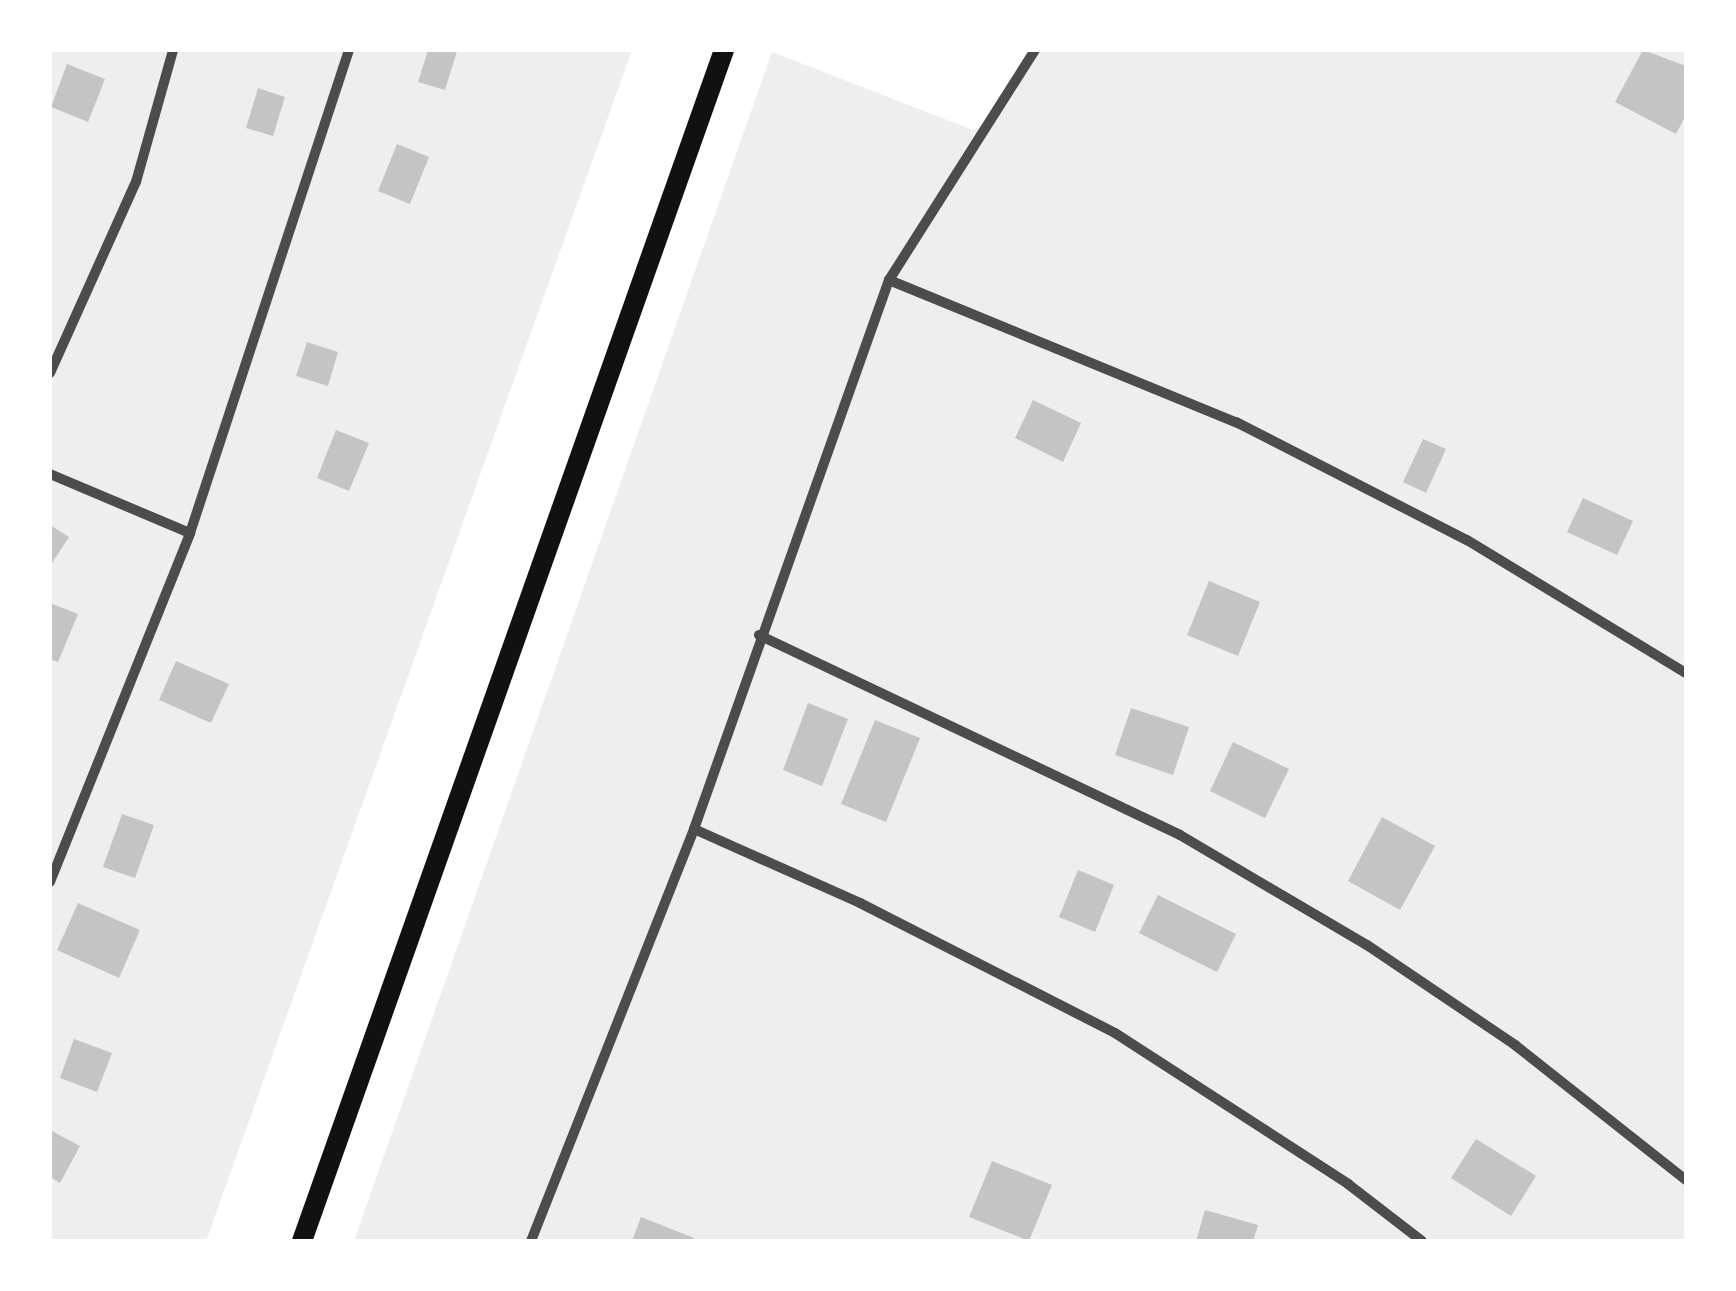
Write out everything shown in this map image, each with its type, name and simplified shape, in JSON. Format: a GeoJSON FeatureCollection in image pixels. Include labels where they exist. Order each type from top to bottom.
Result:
{"type":"FeatureCollection","features":[{"type":"Feature","properties":{"kind":"main road"},"geometry":{"type":"LineString","coordinates":[[302,1241],[724,50]]}},
{"type":"Feature","properties":{"kind":"street"},"geometry":{"type":"LineString","coordinates":[[50,374],[136,182],[173,50]]}},
{"type":"Feature","properties":{"kind":"street"},"geometry":{"type":"LineString","coordinates":[[50,882],[190,533],[349,50]]}},
{"type":"Feature","properties":{"kind":"street"},"geometry":{"type":"LineString","coordinates":[[532,1241],[694,829],[759,635],[889,280],[1034,50]]}},
{"type":"Feature","properties":{"kind":"street"},"geometry":{"type":"LineString","coordinates":[[889,280],[1236,422],[1467,540],[1686,674]]}},
{"type":"Feature","properties":{"kind":"street"},"geometry":{"type":"LineString","coordinates":[[50,474],[190,533]]}},
{"type":"Feature","properties":{"kind":"street"},"geometry":{"type":"LineString","coordinates":[[759,635],[1180,835],[1266,885],[1515,1045],[1686,1180]]}},
{"type":"Feature","properties":{"kind":"street"},"geometry":{"type":"LineString","coordinates":[[694,829],[860,903],[1115,1033],[1348,1184],[1422,1241]]}},
{"type":"Feature","properties":{"kind":"shaded area"},"geometry":{"type":"Polygon","coordinates":[[[50,50],[632,50],[206,1241],[50,1241],[50,50]]]}},
{"type":"Feature","properties":{"kind":"shaded area"},"geometry":{"type":"Polygon","coordinates":[[[1034,50],[1686,50],[1686,1241],[354,1241],[772,52],[973,130],[990,121],[1034,50]]]}},
{"type":"Feature","properties":{"kind":"building"},"geometry":{"type":"Polygon","coordinates":[[[428,50],[457,51],[445,90],[418,82],[428,50]]]}},
{"type":"Feature","properties":{"kind":"building"},"geometry":{"type":"Polygon","coordinates":[[[1643,50],[1686,66],[1686,115],[1676,134],[1615,102],[1643,50]]]}},
{"type":"Feature","properties":{"kind":"building"},"geometry":{"type":"Polygon","coordinates":[[[67,64],[105,79],[88,122],[51,107],[67,64]]]}},
{"type":"Feature","properties":{"kind":"building"},"geometry":{"type":"Polygon","coordinates":[[[258,88],[285,97],[273,136],[246,128],[258,88]]]}},
{"type":"Feature","properties":{"kind":"building"},"geometry":{"type":"Polygon","coordinates":[[[397,144],[429,157],[410,204],[378,191],[397,144]]]}},
{"type":"Feature","properties":{"kind":"building"},"geometry":{"type":"Polygon","coordinates":[[[307,342],[338,352],[328,386],[296,376],[307,342]]]}},
{"type":"Feature","properties":{"kind":"building"},"geometry":{"type":"Polygon","coordinates":[[[1033,400],[1081,423],[1063,462],[1015,438],[1033,400]]]}},
{"type":"Feature","properties":{"kind":"building"},"geometry":{"type":"Polygon","coordinates":[[[336,430],[369,443],[349,491],[317,478],[336,430]]]}},
{"type":"Feature","properties":{"kind":"building"},"geometry":{"type":"Polygon","coordinates":[[[1423,439],[1446,449],[1426,493],[1403,482],[1423,439]]]}},
{"type":"Feature","properties":{"kind":"building"},"geometry":{"type":"Polygon","coordinates":[[[1583,498],[1633,521],[1617,555],[1567,532],[1583,498]]]}},
{"type":"Feature","properties":{"kind":"building"},"geometry":{"type":"Polygon","coordinates":[[[50,525],[69,537],[50,566],[50,525]]]}},
{"type":"Feature","properties":{"kind":"building"},"geometry":{"type":"Polygon","coordinates":[[[1209,581],[1260,602],[1238,656],[1187,635],[1209,581]]]}},
{"type":"Feature","properties":{"kind":"building"},"geometry":{"type":"Polygon","coordinates":[[[50,603],[78,614],[58,662],[50,659],[50,603]]]}},
{"type":"Feature","properties":{"kind":"building"},"geometry":{"type":"Polygon","coordinates":[[[176,661],[229,684],[211,723],[159,700],[176,661]]]}},
{"type":"Feature","properties":{"kind":"building"},"geometry":{"type":"Polygon","coordinates":[[[808,703],[848,719],[822,786],[783,770],[808,703]]]}},
{"type":"Feature","properties":{"kind":"building"},"geometry":{"type":"Polygon","coordinates":[[[1131,708],[1189,727],[1173,775],[1115,755],[1131,708]]]}},
{"type":"Feature","properties":{"kind":"building"},"geometry":{"type":"Polygon","coordinates":[[[875,720],[920,738],[886,822],[841,804],[875,720]]]}},
{"type":"Feature","properties":{"kind":"building"},"geometry":{"type":"Polygon","coordinates":[[[1233,742],[1289,769],[1265,818],[1210,791],[1233,742]]]}},
{"type":"Feature","properties":{"kind":"building"},"geometry":{"type":"Polygon","coordinates":[[[122,814],[154,825],[135,878],[103,867],[122,814]]]}},
{"type":"Feature","properties":{"kind":"building"},"geometry":{"type":"Polygon","coordinates":[[[1382,817],[1435,846],[1400,910],[1348,881],[1382,817]]]}},
{"type":"Feature","properties":{"kind":"building"},"geometry":{"type":"Polygon","coordinates":[[[1078,870],[1114,885],[1095,932],[1059,917],[1078,870]]]}},
{"type":"Feature","properties":{"kind":"building"},"geometry":{"type":"Polygon","coordinates":[[[1158,895],[1236,934],[1217,972],[1139,933],[1158,895]]]}},
{"type":"Feature","properties":{"kind":"building"},"geometry":{"type":"Polygon","coordinates":[[[78,903],[140,930],[119,978],[57,950],[78,903]]]}},
{"type":"Feature","properties":{"kind":"building"},"geometry":{"type":"Polygon","coordinates":[[[74,1039],[112,1053],[97,1092],[60,1078],[74,1039]]]}},
{"type":"Feature","properties":{"kind":"building"},"geometry":{"type":"Polygon","coordinates":[[[50,1130],[80,1146],[60,1183],[50,1177],[50,1130]]]}},
{"type":"Feature","properties":{"kind":"building"},"geometry":{"type":"Polygon","coordinates":[[[1476,1139],[1536,1176],[1511,1216],[1451,1178],[1476,1139]]]}},
{"type":"Feature","properties":{"kind":"building"},"geometry":{"type":"Polygon","coordinates":[[[992,1161],[1052,1185],[1029,1241],[969,1217],[992,1161]]]}},
{"type":"Feature","properties":{"kind":"building"},"geometry":{"type":"Polygon","coordinates":[[[1205,1210],[1258,1225],[1253,1241],[1196,1241],[1205,1210]]]}},
{"type":"Feature","properties":{"kind":"building"},"geometry":{"type":"Polygon","coordinates":[[[641,1217],[694,1238],[632,1241],[641,1217]]]}}]}
